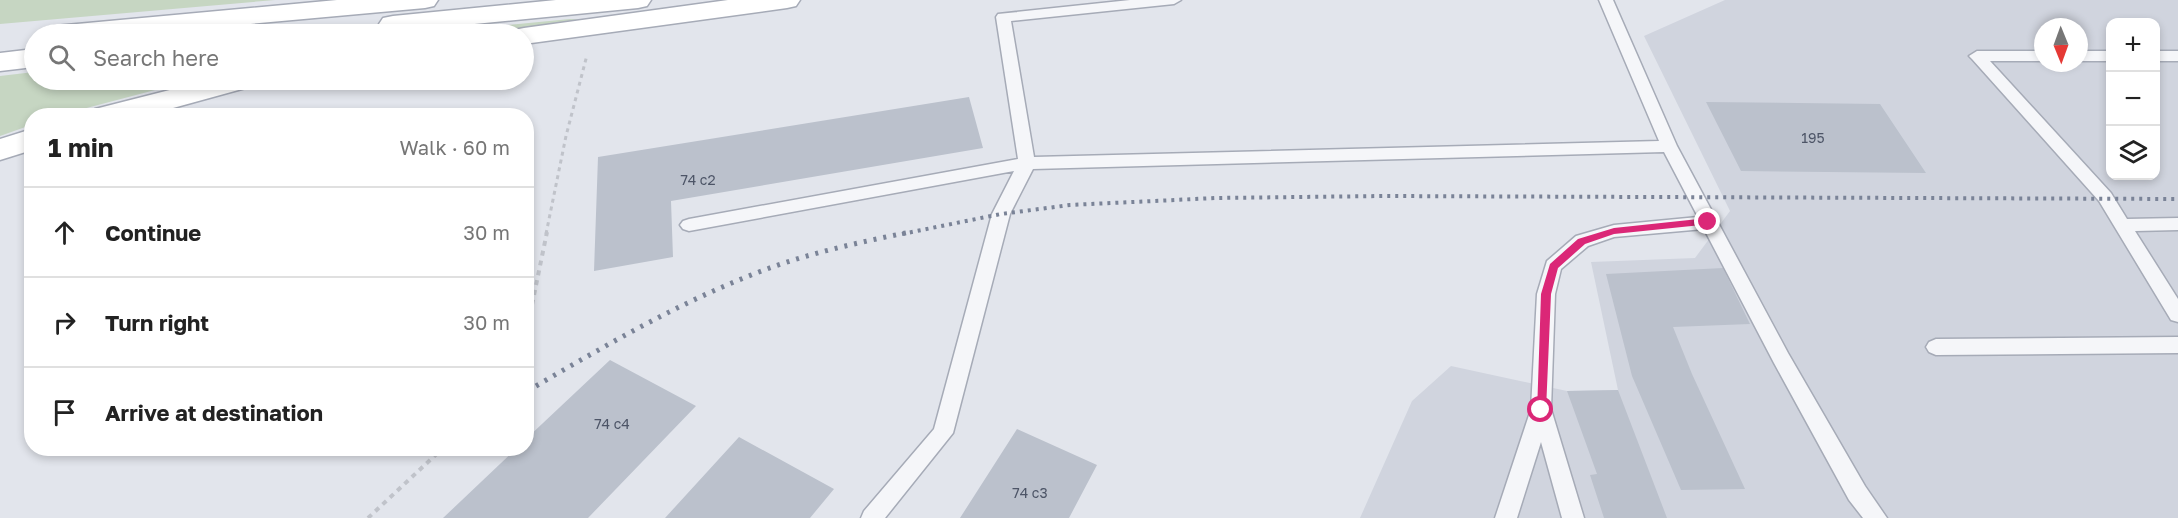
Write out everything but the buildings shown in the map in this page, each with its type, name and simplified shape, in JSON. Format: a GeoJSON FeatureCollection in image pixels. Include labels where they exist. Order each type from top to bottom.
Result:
{"type":"FeatureCollection","features":[{"type":"Feature","properties":{"kind":"main road"},"geometry":{"type":"LineString","coordinates":[[164,24],[424,0]]}},
{"type":"Feature","properties":{"kind":"main road"},"geometry":{"type":"LineString","coordinates":[[385,24],[638,0]]}},
{"type":"Feature","properties":{"kind":"main road"},"geometry":{"type":"LineString","coordinates":[[534,35],[787,0]]}},
{"type":"Feature","properties":{"kind":"main road"},"geometry":{"type":"LineString","coordinates":[[0,40],[24,37]]}},
{"type":"Feature","properties":{"kind":"main road"},"geometry":{"type":"LineString","coordinates":[[0,62],[24,59]]}},
{"type":"Feature","properties":{"kind":"main road"},"geometry":{"type":"LineString","coordinates":[[136,108],[205,90]]}},
{"type":"Feature","properties":{"kind":"main road"},"geometry":{"type":"LineString","coordinates":[[0,150],[24,142]]}},
{"type":"Feature","properties":{"kind":"lane"},"geometry":{"type":"LineString","coordinates":[[872,518],[943,433],[1001,214],[1027,163],[1003,17],[1174,0]]}},
{"type":"Feature","properties":{"kind":"lane"},"geometry":{"type":"LineString","coordinates":[[1606,0],[1669,146],[1708,222],[1852,482],[1876,518]]}},
{"type":"Feature","properties":{"kind":"lane"},"geometry":{"type":"LineString","coordinates":[[2034,56],[1977,56],[2105,197],[2178,315]]}},
{"type":"Feature","properties":{"kind":"lane"},"geometry":{"type":"LineString","coordinates":[[2088,56],[2106,56]]}},
{"type":"Feature","properties":{"kind":"lane"},"geometry":{"type":"LineString","coordinates":[[2160,56],[2178,56]]}},
{"type":"Feature","properties":{"kind":"lane"},"geometry":{"type":"LineString","coordinates":[[689,225],[1027,163],[1669,146]]}},
{"type":"Feature","properties":{"kind":"lane"},"geometry":{"type":"LineString","coordinates":[[1506,518],[1541,410],[1546,294],[1553,266],[1582,241],[1614,231],[1708,222]]}},
{"type":"Feature","properties":{"kind":"lane"},"geometry":{"type":"LineString","coordinates":[[2122,225],[2178,224]]}},
{"type":"Feature","properties":{"kind":"lane"},"geometry":{"type":"LineString","coordinates":[[1936,347],[2178,345]]}},
{"type":"Feature","properties":{"kind":"lane"},"geometry":{"type":"LineString","coordinates":[[1541,410],[1573,518]]}},
{"type":"Feature","properties":{"kind":"path"},"geometry":{"type":"LineString","coordinates":[[534,294],[566,136],[588,53]]}},
{"type":"Feature","properties":{"kind":"path"},"geometry":{"type":"LineString","coordinates":[[368,518],[434,456]]}},
{"type":"Feature","properties":{"kind":"shaded area"},"geometry":{"type":"Polygon","coordinates":[[[1725,0],[2178,0],[2178,518],[1360,518],[1412,401],[1451,366],[1567,391],[1618,390],[1591,262],[1695,258],[1730,211],[1644,36],[1725,0]]]}},
{"type":"Feature","properties":{"kind":"green space"},"geometry":{"type":"Polygon","coordinates":[[[0,0],[275,0],[0,24],[0,0]]]}},
{"type":"Feature","properties":{"kind":"green space"},"geometry":{"type":"Polygon","coordinates":[[[570,19],[585,20],[534,26],[534,24],[517,24],[570,19]]]}},
{"type":"Feature","properties":{"kind":"green space"},"geometry":{"type":"Polygon","coordinates":[[[24,73],[24,90],[155,90],[87,108],[24,108],[24,127],[0,136],[0,76],[24,73]]]}},
{"type":"Feature","properties":{"kind":"railway"},"geometry":{"type":"LineString","coordinates":[[902,234],[1001,214],[1070,205],[1216,198],[1383,196],[2178,199]]}},
{"type":"Feature","properties":{"kind":"railway"},"geometry":{"type":"LineString","coordinates":[[536,386],[655,319],[717,289],[813,254],[910,232]]}},
{"type":"Feature","properties":{"kind":"route"},"geometry":{"type":"LineString","coordinates":[[1541,410],[1546,294],[1553,266],[1582,241],[1614,231],[1708,222]]}}]}
